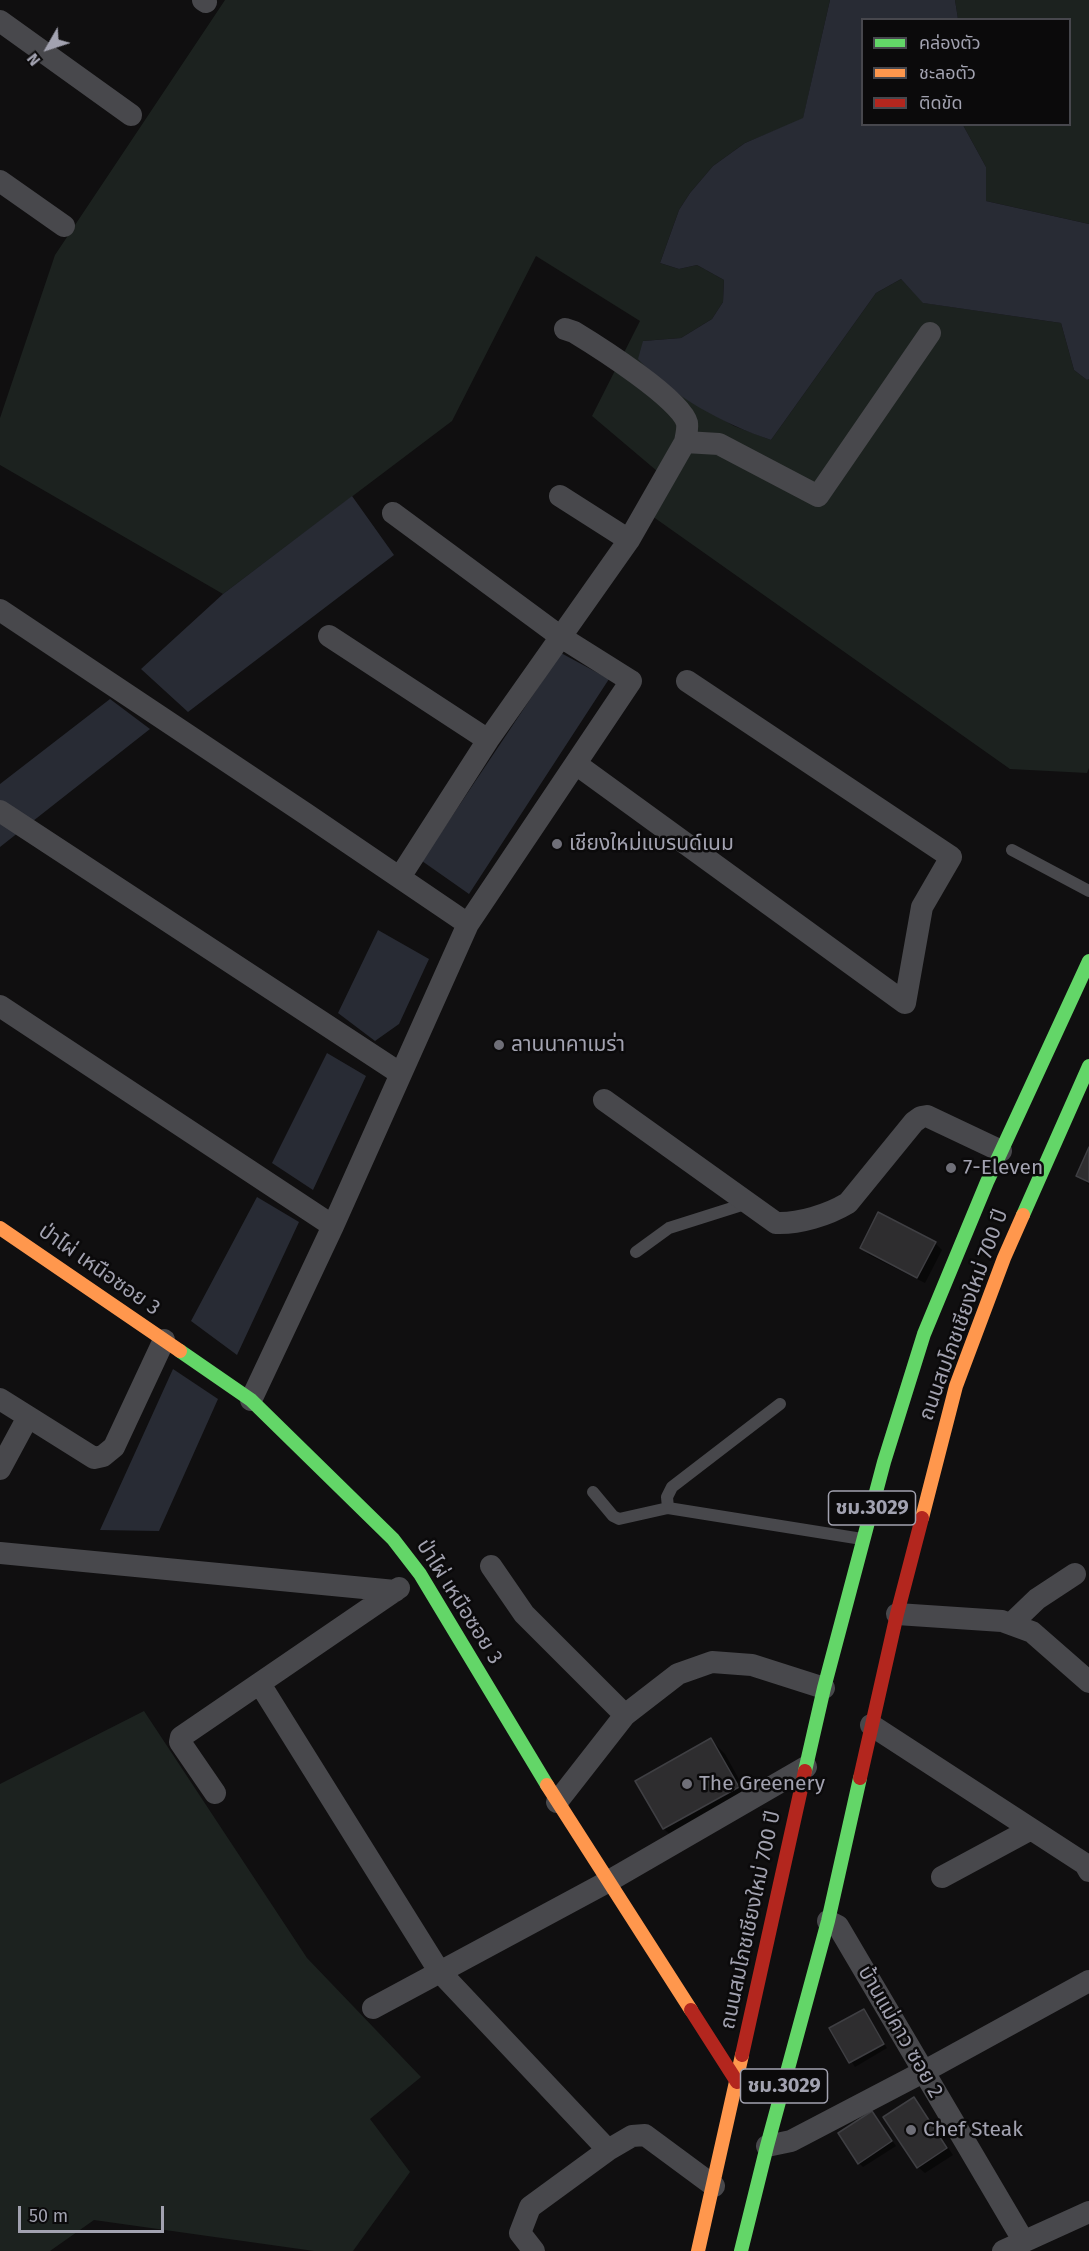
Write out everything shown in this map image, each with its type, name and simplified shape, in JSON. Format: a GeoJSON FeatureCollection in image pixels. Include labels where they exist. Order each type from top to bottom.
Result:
{"type":"FeatureCollection","features":[{"type":"Feature","properties":{"kind":"main road","name":"ถนนสมโภชเชียงใหม่ 700 ปี"},"geometry":{"type":"LineString","coordinates":[[698,2251],[824,1688],[884,1462],[924,1334],[1001,1151],[1089,961]]}},
{"type":"Feature","properties":{"kind":"main road","name":"ถนนสมโภชเชียงใหม่ 700 ปี"},"geometry":{"type":"LineString","coordinates":[[741,2251],[828,1921],[897,1614],[956,1386],[1004,1258],[1089,1066]]}},
{"type":"Feature","properties":{"kind":"main road","name":"ป่าไผ่ เหนือซอย 3"},"geometry":{"type":"LineString","coordinates":[[0,1228],[251,1400],[393,1539],[420,1574],[557,1802],[737,2082]]}},
{"type":"Feature","properties":{"kind":"main road","name":"ชม.3029"},"geometry":{"type":"LineString","coordinates":[[767,2146],[771,2181]]}},
{"type":"Feature","properties":{"kind":"main road","name":"ชม.3029"},"geometry":{"type":"LineString","coordinates":[[691,2251],[704,2224]]}},
{"type":"Feature","properties":{"kind":"street"},"geometry":{"type":"LineString","coordinates":[[0,21],[131,115]]}},
{"type":"Feature","properties":{"kind":"street"},"geometry":{"type":"LineString","coordinates":[[0,181],[63,226]]}},
{"type":"Feature","properties":{"kind":"street"},"geometry":{"type":"LineString","coordinates":[[400,877],[488,740],[629,540],[685,442],[687,423],[682,412],[629,366],[574,332],[565,329]]}},
{"type":"Feature","properties":{"kind":"street"},"geometry":{"type":"LineString","coordinates":[[685,442],[719,444],[818,496],[930,333]]}},
{"type":"Feature","properties":{"kind":"street"},"geometry":{"type":"LineString","coordinates":[[560,496],[629,540]]}},
{"type":"Feature","properties":{"kind":"street"},"geometry":{"type":"LineString","coordinates":[[251,1400],[333,1226],[468,924],[631,681],[561,637],[393,513]]}},
{"type":"Feature","properties":{"kind":"street"},"geometry":{"type":"LineString","coordinates":[[0,610],[468,924]]}},
{"type":"Feature","properties":{"kind":"street"},"geometry":{"type":"LineString","coordinates":[[329,636],[488,740]]}},
{"type":"Feature","properties":{"kind":"street"},"geometry":{"type":"LineString","coordinates":[[576,764],[905,1003],[922,907],[951,857],[687,681]]}},
{"type":"Feature","properties":{"kind":"street"},"geometry":{"type":"LineString","coordinates":[[0,811],[401,1074]]}},
{"type":"Feature","properties":{"kind":"street"},"geometry":{"type":"LineString","coordinates":[[0,1006],[333,1226]]}},
{"type":"Feature","properties":{"kind":"street"},"geometry":{"type":"LineString","coordinates":[[604,1100],[776,1222],[790,1223],[848,1203],[914,1122],[921,1117],[927,1116],[1001,1151]]}},
{"type":"Feature","properties":{"kind":"street"},"geometry":{"type":"LineString","coordinates":[[0,1399],[94,1458],[103,1456],[114,1447],[164,1340]]}},
{"type":"Feature","properties":{"kind":"street"},"geometry":{"type":"LineString","coordinates":[[0,1469],[28,1416]]}},
{"type":"Feature","properties":{"kind":"street"},"geometry":{"type":"LineString","coordinates":[[0,1553],[395,1591]]}},
{"type":"Feature","properties":{"kind":"street"},"geometry":{"type":"LineString","coordinates":[[492,1566],[524,1614],[625,1715]]}},
{"type":"Feature","properties":{"kind":"street"},"geometry":{"type":"LineString","coordinates":[[215,1793],[180,1742],[181,1737],[420,1574]]}},
{"type":"Feature","properties":{"kind":"street"},"geometry":{"type":"LineString","coordinates":[[1011,1624],[1037,1599],[1075,1574]]}},
{"type":"Feature","properties":{"kind":"street"},"geometry":{"type":"LineString","coordinates":[[897,1614],[1002,1620],[1032,1632],[1089,1682]]}},
{"type":"Feature","properties":{"kind":"street"},"geometry":{"type":"LineString","coordinates":[[557,1802],[625,1715],[678,1674],[712,1662],[752,1665],[824,1688]]}},
{"type":"Feature","properties":{"kind":"street"},"geometry":{"type":"LineString","coordinates":[[260,1684],[439,1971],[608,2150]]}},
{"type":"Feature","properties":{"kind":"street"},"geometry":{"type":"LineString","coordinates":[[871,1725],[1086,1864],[1089,1871]]}},
{"type":"Feature","properties":{"kind":"street"},"geometry":{"type":"LineString","coordinates":[[373,2008],[609,1881],[806,1767]]}},
{"type":"Feature","properties":{"kind":"street"},"geometry":{"type":"LineString","coordinates":[[942,1877],[1031,1829]]}},
{"type":"Feature","properties":{"kind":"street","name":"บ้านแม่คาว ซอย 2"},"geometry":{"type":"LineString","coordinates":[[828,1921],[838,1926],[923,2072],[1013,2246]]}},
{"type":"Feature","properties":{"kind":"street"},"geometry":{"type":"LineString","coordinates":[[767,2146],[790,2141],[923,2072],[1089,1981]]}},
{"type":"Feature","properties":{"kind":"street"},"geometry":{"type":"LineString","coordinates":[[534,2251],[519,2233],[530,2207],[608,2150],[632,2136],[645,2134],[714,2186]]}},
{"type":"Feature","properties":{"kind":"street"},"geometry":{"type":"LineString","coordinates":[[1013,2246],[1089,2212]]}},
{"type":"Feature","properties":{"kind":"lane"},"geometry":{"type":"LineString","coordinates":[[1012,850],[1089,891]]}},
{"type":"Feature","properties":{"kind":"lane"},"geometry":{"type":"LineString","coordinates":[[636,1252],[669,1228],[748,1203]]}},
{"type":"Feature","properties":{"kind":"lane"},"geometry":{"type":"LineString","coordinates":[[668,1508],[667,1497],[672,1487],[780,1404]]}},
{"type":"Feature","properties":{"kind":"lane"},"geometry":{"type":"LineString","coordinates":[[593,1492],[613,1516],[619,1519],[668,1508],[863,1539]]}},
{"type":"Feature","properties":{"kind":"shaded area"},"geometry":{"type":"Polygon","coordinates":[[[225,0],[830,0],[803,119],[745,143],[713,166],[679,210],[660,263],[679,269],[697,265],[724,280],[723,302],[712,319],[681,338],[643,341],[665,385],[734,426],[771,440],[876,293],[901,279],[924,303],[1061,323],[1074,370],[1087,380],[1089,379],[1089,768],[1087,773],[1010,769],[652,516],[670,482],[592,416],[640,321],[536,256],[452,421],[223,594],[0,465],[0,418],[55,255],[225,0]]]}},
{"type":"Feature","properties":{"kind":"shaded area"},"geometry":{"type":"Polygon","coordinates":[[[830,0],[955,0],[958,18],[861,18],[861,126],[964,126],[986,167],[986,201],[1089,224],[1089,379],[1087,380],[1074,370],[1061,323],[923,303],[901,279],[876,293],[771,440],[717,417],[666,385],[638,359],[643,341],[681,338],[712,319],[723,302],[724,280],[697,265],[679,269],[660,263],[679,210],[713,166],[745,143],[803,118],[830,0]]]}},
{"type":"Feature","properties":{"kind":"shaded area"},"geometry":{"type":"Polygon","coordinates":[[[955,0],[1089,0],[1089,224],[986,201],[986,167],[964,126],[1071,126],[1071,18],[958,18],[955,0]]]}},
{"type":"Feature","properties":{"kind":"shaded area"},"geometry":{"type":"Polygon","coordinates":[[[352,496],[394,555],[188,712],[141,669],[223,594],[352,496]]]}},
{"type":"Feature","properties":{"kind":"shaded area"},"geometry":{"type":"Polygon","coordinates":[[[561,653],[609,679],[469,894],[422,861],[561,653]]]}},
{"type":"Feature","properties":{"kind":"shaded area"},"geometry":{"type":"Polygon","coordinates":[[[110,699],[150,729],[0,847],[0,784],[110,699]]]}},
{"type":"Feature","properties":{"kind":"shaded area"},"geometry":{"type":"Polygon","coordinates":[[[378,930],[429,959],[399,1024],[375,1041],[338,1013],[378,930]]]}},
{"type":"Feature","properties":{"kind":"shaded area"},"geometry":{"type":"Polygon","coordinates":[[[327,1053],[366,1076],[313,1190],[272,1163],[327,1053]]]}},
{"type":"Feature","properties":{"kind":"shaded area"},"geometry":{"type":"Polygon","coordinates":[[[257,1197],[299,1222],[237,1355],[191,1321],[257,1197]]]}},
{"type":"Feature","properties":{"kind":"shaded area"},"geometry":{"type":"Polygon","coordinates":[[[173,1369],[218,1399],[159,1531],[100,1530],[173,1369]]]}},
{"type":"Feature","properties":{"kind":"shaded area"},"geometry":{"type":"Polygon","coordinates":[[[144,1711],[307,1958],[421,2077],[370,2119],[410,2172],[353,2251],[314,2251],[94,2220],[50,2251],[0,2251],[0,1784],[144,1711]]]}},
{"type":"Feature","properties":{"kind":"building"},"geometry":{"type":"Polygon","coordinates":[[[1089,1147],[1089,1182],[1076,1176],[1089,1147]]]}},
{"type":"Feature","properties":{"kind":"building"},"geometry":{"type":"Polygon","coordinates":[[[878,1212],[936,1242],[917,1278],[860,1248],[878,1212]]]}},
{"type":"Feature","properties":{"kind":"building","name":"The Greenery"},"geometry":{"type":"Polygon","coordinates":[[[711,1738],[739,1787],[663,1829],[635,1781],[711,1738]]]}},
{"type":"Feature","properties":{"kind":"building"},"geometry":{"type":"Polygon","coordinates":[[[864,2009],[884,2044],[849,2063],[829,2028],[864,2009]]]}},
{"type":"Feature","properties":{"kind":"building"},"geometry":{"type":"Polygon","coordinates":[[[914,2097],[947,2148],[917,2168],[883,2117],[914,2097]]]}},
{"type":"Feature","properties":{"kind":"building"},"geometry":{"type":"Polygon","coordinates":[[[872,2111],[892,2141],[858,2164],[838,2133],[872,2111]]]}},
{"type":"Feature","properties":{"kind":"traffic: fast"},"geometry":{"type":"LineString","coordinates":[[805,1771],[824,1688],[884,1462],[924,1334],[987,1182],[1089,961]]}},
{"type":"Feature","properties":{"kind":"traffic: fast"},"geometry":{"type":"LineString","coordinates":[[1023,1215],[1089,1066]]}},
{"type":"Feature","properties":{"kind":"traffic: fast"},"geometry":{"type":"LineString","coordinates":[[180,1351],[251,1400],[393,1539],[420,1574],[547,1785]]}},
{"type":"Feature","properties":{"kind":"traffic: fast"},"geometry":{"type":"LineString","coordinates":[[741,2251],[828,1921],[860,1778]]}},
{"type":"Feature","properties":{"kind":"traffic: slow"},"geometry":{"type":"LineString","coordinates":[[922,1518],[956,1386],[1004,1258],[1023,1215]]}},
{"type":"Feature","properties":{"kind":"traffic: slow"},"geometry":{"type":"LineString","coordinates":[[0,1228],[180,1351]]}},
{"type":"Feature","properties":{"kind":"traffic: slow"},"geometry":{"type":"LineString","coordinates":[[547,1785],[691,2010]]}},
{"type":"Feature","properties":{"kind":"traffic: slow"},"geometry":{"type":"LineString","coordinates":[[698,2251],[742,2055]]}},
{"type":"Feature","properties":{"kind":"traffic: jam"},"geometry":{"type":"LineString","coordinates":[[860,1778],[897,1614],[922,1518]]}},
{"type":"Feature","properties":{"kind":"traffic: jam"},"geometry":{"type":"LineString","coordinates":[[742,2055],[805,1771]]}},
{"type":"Feature","properties":{"kind":"traffic: jam"},"geometry":{"type":"LineString","coordinates":[[691,2010],[737,2082]]}},
{"type":"Feature","properties":{"kind":"place","name":"เชียงใหม่แบรนด์เนม"},"geometry":{"type":"Point","coordinates":[557,844]}},
{"type":"Feature","properties":{"kind":"place","name":"ลานนาคาเมร่า"},"geometry":{"type":"Point","coordinates":[499,1045]}},
{"type":"Feature","properties":{"kind":"place","name":"7-Eleven"},"geometry":{"type":"Point","coordinates":[951,1168]}},
{"type":"Feature","properties":{"kind":"place","name":"The Greenery"},"geometry":{"type":"Point","coordinates":[687,1784]}},
{"type":"Feature","properties":{"kind":"place","name":"Chef Steak"},"geometry":{"type":"Point","coordinates":[911,2130]}}]}
